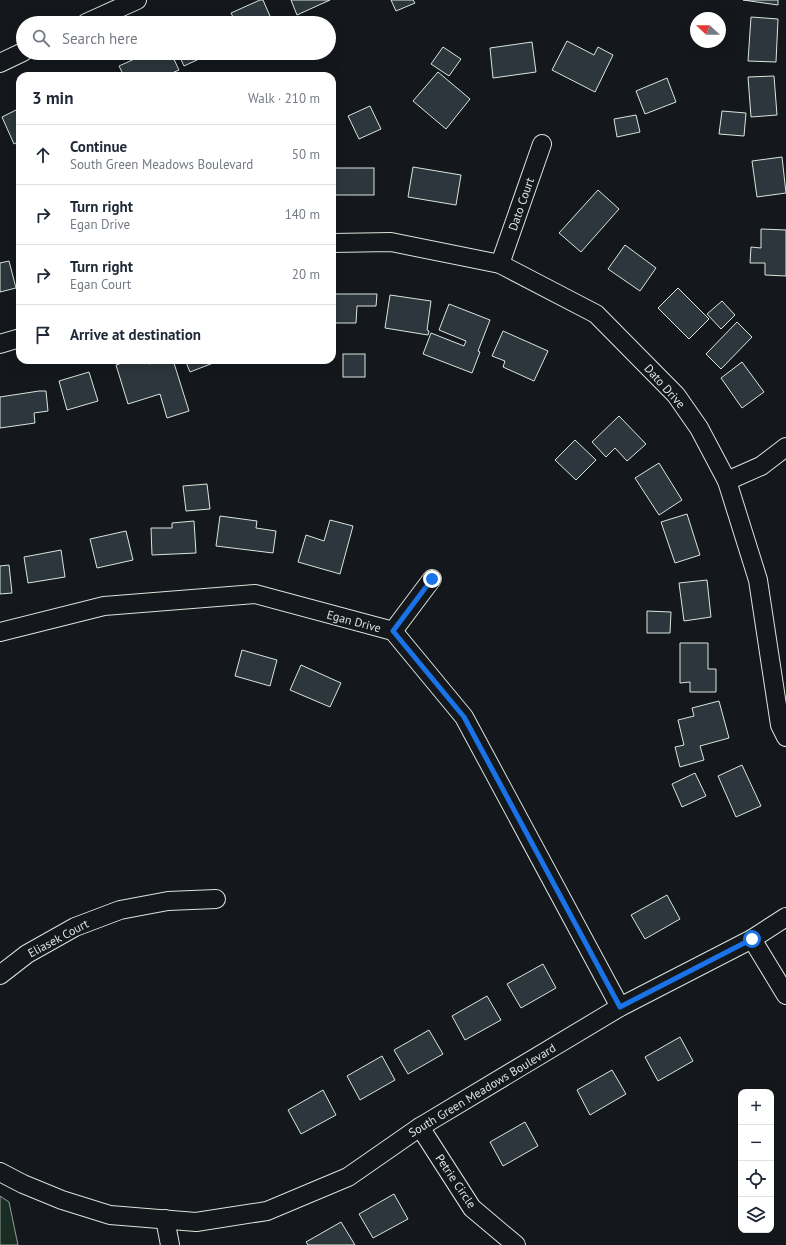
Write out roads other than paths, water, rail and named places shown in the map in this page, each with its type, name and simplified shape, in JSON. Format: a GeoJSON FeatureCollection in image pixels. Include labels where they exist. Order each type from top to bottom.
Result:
{"type":"FeatureCollection","features":[{"type":"Feature","properties":{"kind":"street"},"geometry":{"type":"LineString","coordinates":[[101,16],[136,0]]}},
{"type":"Feature","properties":{"kind":"street"},"geometry":{"type":"LineString","coordinates":[[0,63],[16,55]]}},
{"type":"Feature","properties":{"kind":"street","name":"Dato Court"},"geometry":{"type":"LineString","coordinates":[[500,264],[542,144]]}},
{"type":"Feature","properties":{"kind":"street","name":"Dato Drive"},"geometry":{"type":"LineString","coordinates":[[336,243],[391,242],[500,264],[596,314],[676,395],[699,428],[727,481],[758,580],[780,725],[786,737]]}},
{"type":"Feature","properties":{"kind":"street"},"geometry":{"type":"LineString","coordinates":[[0,344],[16,339]]}},
{"type":"Feature","properties":{"kind":"street"},"geometry":{"type":"LineString","coordinates":[[727,481],[761,466],[786,447]]}},
{"type":"Feature","properties":{"kind":"street"},"geometry":{"type":"LineString","coordinates":[[393,631],[432,579]]}},
{"type":"Feature","properties":{"kind":"street","name":"Egan Drive"},"geometry":{"type":"LineString","coordinates":[[0,632],[104,606],[255,594],[393,631],[464,717],[620,1007]]}},
{"type":"Feature","properties":{"kind":"street","name":"Eliasek Court"},"geometry":{"type":"LineString","coordinates":[[0,975],[27,954],[75,927],[120,910],[168,901],[216,899]]}},
{"type":"Feature","properties":{"kind":"street","name":"South Green Meadows Boulevard"},"geometry":{"type":"LineString","coordinates":[[0,1172],[22,1184],[62,1200],[110,1215],[196,1222],[267,1211],[348,1177],[420,1127],[620,1007],[752,939],[786,917]]}},
{"type":"Feature","properties":{"kind":"street"},"geometry":{"type":"LineString","coordinates":[[752,939],[786,994]]}},
{"type":"Feature","properties":{"kind":"street","name":"Petrie Circle"},"geometry":{"type":"LineString","coordinates":[[420,1127],[472,1208],[516,1245]]}},
{"type":"Feature","properties":{"kind":"street"},"geometry":{"type":"LineString","coordinates":[[165,1219],[170,1245]]}}]}
